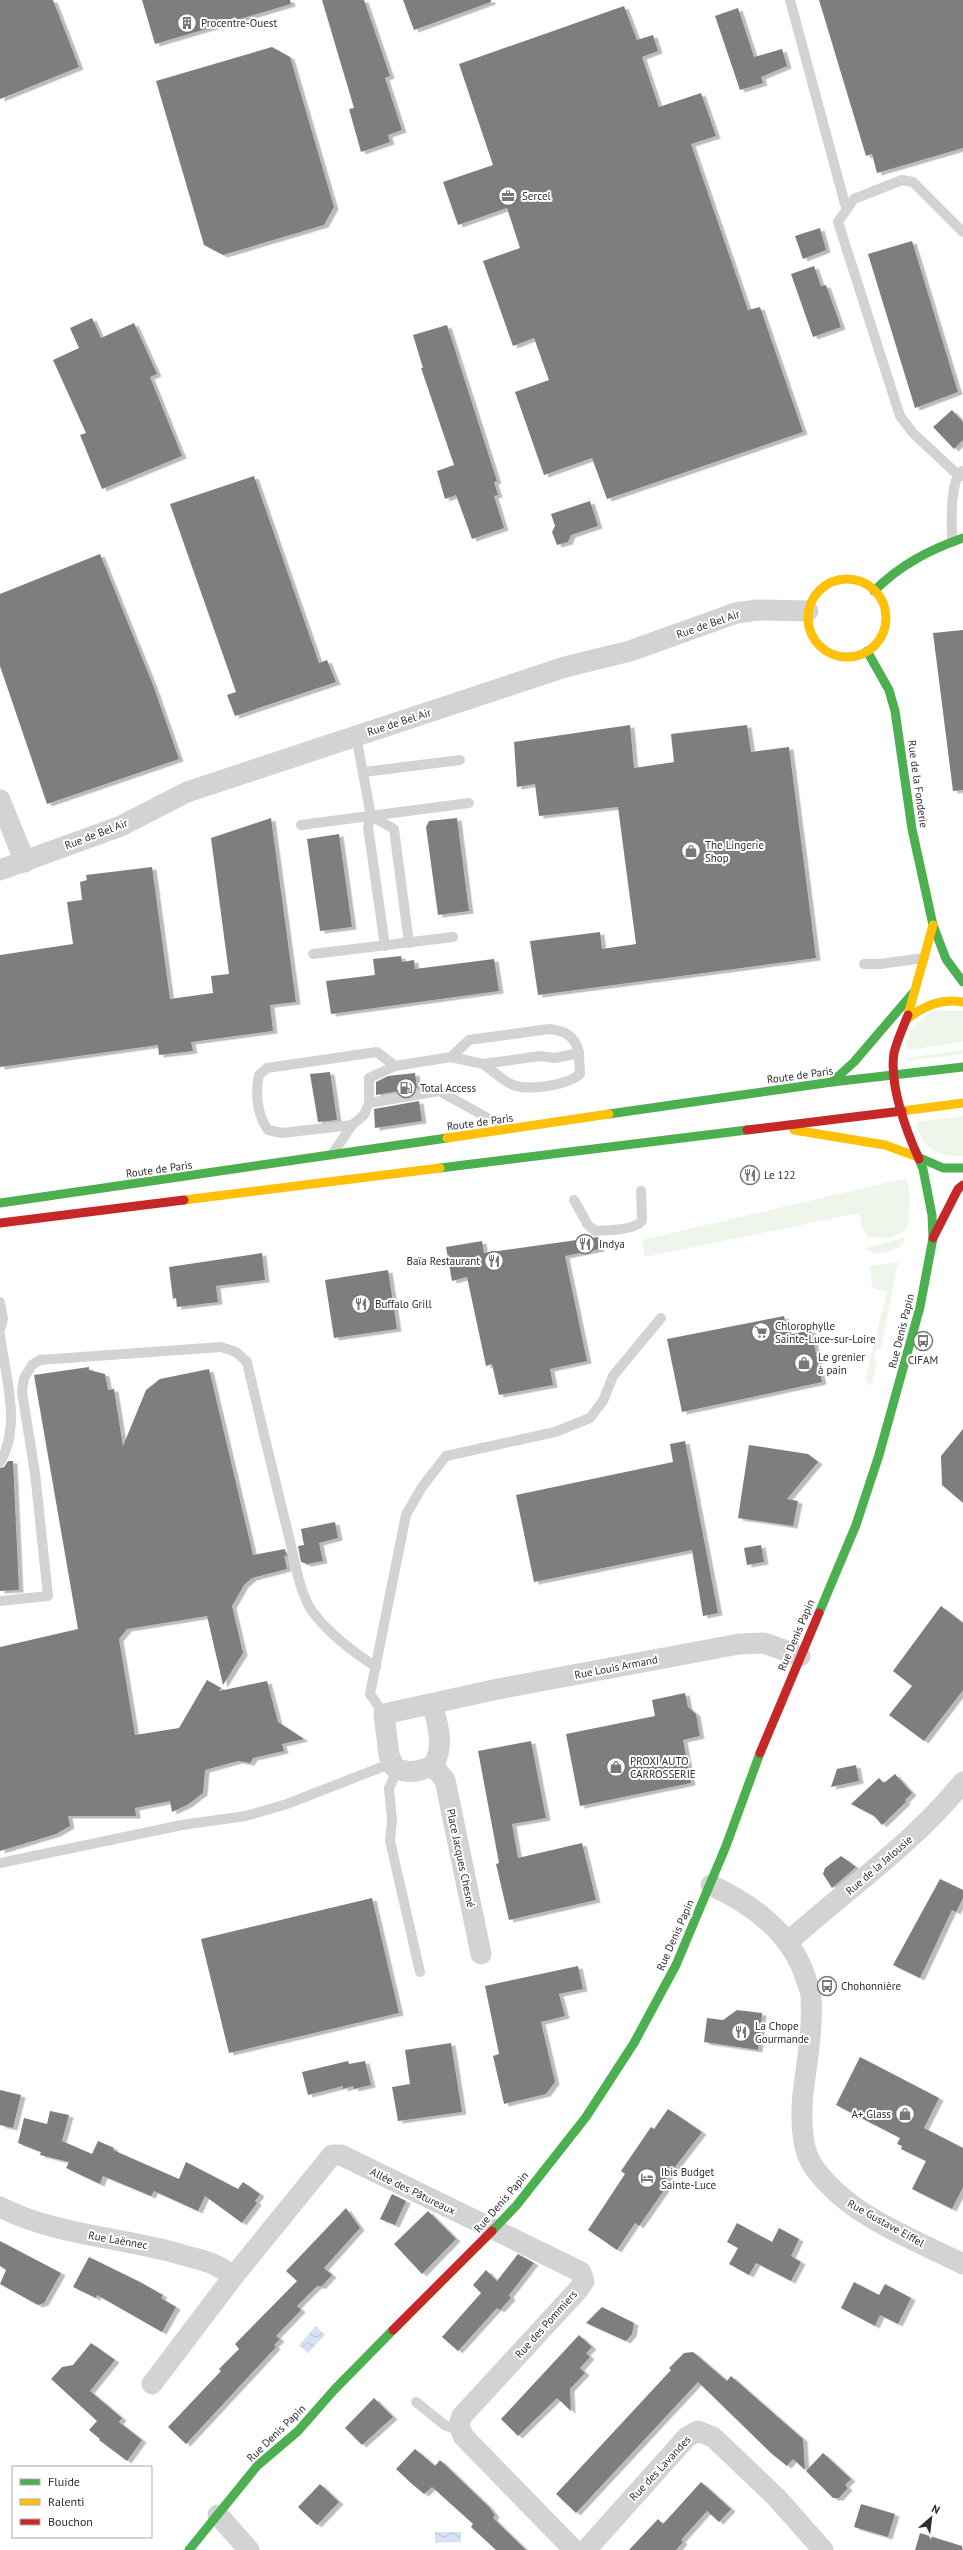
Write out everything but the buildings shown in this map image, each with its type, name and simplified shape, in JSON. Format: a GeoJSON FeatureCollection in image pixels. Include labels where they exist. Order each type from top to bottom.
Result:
{"type":"FeatureCollection","features":[{"type":"Feature","properties":{"kind":"street"},"geometry":{"type":"LineString","coordinates":[[874,591],[893,571],[926,551],[963,538]]}},
{"type":"Feature","properties":{"kind":"street"},"geometry":{"type":"LineString","coordinates":[[848,579],[860,581],[874,591],[883,604],[885,623],[880,637],[867,651],[845,656],[824,649],[811,633],[808,610],[818,591],[835,580],[848,579]]}},
{"type":"Feature","properties":{"kind":"street","name":"Rue de Bel Air"},"geometry":{"type":"LineString","coordinates":[[0,870],[121,826],[187,792],[565,667],[630,651],[736,613],[757,610],[808,610]]}},
{"type":"Feature","properties":{"kind":"street","name":"Rue de la Fonderie"},"geometry":{"type":"LineString","coordinates":[[867,651],[889,690],[895,711],[912,830],[933,925],[946,959],[963,982]]}},
{"type":"Feature","properties":{"kind":"street"},"geometry":{"type":"LineString","coordinates":[[0,800],[25,862]]}},
{"type":"Feature","properties":{"kind":"street"},"geometry":{"type":"LineString","coordinates":[[933,925],[913,993],[912,1007],[894,1055],[894,1074],[900,1110],[927,1183],[934,1238]]}},
{"type":"Feature","properties":{"kind":"street"},"geometry":{"type":"LineString","coordinates":[[832,1082],[866,1051],[899,1008],[913,993]]}},
{"type":"Feature","properties":{"kind":"street"},"geometry":{"type":"LineString","coordinates":[[907,1020],[932,1003],[946,1000],[963,1002]]}},
{"type":"Feature","properties":{"kind":"street","name":"Route de Paris"},"geometry":{"type":"LineString","coordinates":[[0,1203],[832,1082],[963,1067]]}},
{"type":"Feature","properties":{"kind":"street"},"geometry":{"type":"LineString","coordinates":[[0,1223],[963,1103]]}},
{"type":"Feature","properties":{"kind":"street"},"geometry":{"type":"LineString","coordinates":[[775,1126],[885,1145],[943,1168],[963,1168]]}},
{"type":"Feature","properties":{"kind":"street"},"geometry":{"type":"LineString","coordinates":[[934,1238],[958,1189],[963,1185]]}},
{"type":"Feature","properties":{"kind":"street","name":"Rue Denis Papin"},"geometry":{"type":"LineString","coordinates":[[189,2550],[258,2466],[298,2431],[334,2390],[493,2231],[520,2201],[586,2117],[634,2043],[676,1965],[710,1886],[755,1764],[856,1525],[879,1455],[920,1307],[934,1238]]}},
{"type":"Feature","properties":{"kind":"street","name":"Rue Louis Armand"},"geometry":{"type":"LineString","coordinates":[[432,1704],[498,1688],[739,1644],[764,1643],[800,1656]]}},
{"type":"Feature","properties":{"kind":"street"},"geometry":{"type":"LineString","coordinates":[[432,1704],[439,1728],[439,1755],[433,1766],[416,1772],[395,1766],[389,1755],[384,1714],[432,1704]]}},
{"type":"Feature","properties":{"kind":"street","name":"Place Jacques Chesné"},"geometry":{"type":"LineString","coordinates":[[433,1766],[445,1780],[481,1954]]}},
{"type":"Feature","properties":{"kind":"street","name":"Rue de la Jalousie"},"geometry":{"type":"LineString","coordinates":[[789,1942],[880,1866],[947,1802],[963,1782]]}},
{"type":"Feature","properties":{"kind":"street","name":"Rue Gustave Eiffel"},"geometry":{"type":"LineString","coordinates":[[710,1886],[761,1914],[789,1942],[803,1968],[812,1995],[801,2113],[804,2140],[813,2165],[841,2198],[875,2220],[963,2264]]}},
{"type":"Feature","properties":{"kind":"street","name":"Allée des Pâtureaux"},"geometry":{"type":"LineString","coordinates":[[233,2277],[332,2155],[341,2155],[493,2231]]}},
{"type":"Feature","properties":{"kind":"street","name":"Rue Laënnec"},"geometry":{"type":"LineString","coordinates":[[0,2207],[40,2224],[151,2246],[221,2266],[233,2277]]}},
{"type":"Feature","properties":{"kind":"street","name":"Rue des Pommiers"},"geometry":{"type":"LineString","coordinates":[[461,2430],[459,2425],[462,2416],[584,2281],[581,2272],[518,2240],[493,2231]]}},
{"type":"Feature","properties":{"kind":"street"},"geometry":{"type":"LineString","coordinates":[[152,2384],[233,2277]]}},
{"type":"Feature","properties":{"kind":"street"},"geometry":{"type":"LineString","coordinates":[[461,2430],[463,2436],[574,2550]]}},
{"type":"Feature","properties":{"kind":"street","name":"Rue des Lavandes"},"geometry":{"type":"LineString","coordinates":[[586,2550],[686,2437],[698,2431],[713,2437],[778,2498],[823,2550]]}},
{"type":"Feature","properties":{"kind":"street"},"geometry":{"type":"LineString","coordinates":[[218,2515],[249,2550]]}},
{"type":"Feature","properties":{"kind":"lane"},"geometry":{"type":"LineString","coordinates":[[790,0],[846,208]]}},
{"type":"Feature","properties":{"kind":"lane"},"geometry":{"type":"LineString","coordinates":[[952,542],[952,504],[961,473],[913,433],[900,416],[838,222],[846,208],[854,199],[902,180],[913,182],[963,232]]}},
{"type":"Feature","properties":{"kind":"lane"},"geometry":{"type":"LineString","coordinates":[[356,736],[364,772],[371,816],[368,827],[385,946]]}},
{"type":"Feature","properties":{"kind":"lane"},"geometry":{"type":"LineString","coordinates":[[364,772],[460,760]]}},
{"type":"Feature","properties":{"kind":"lane"},"geometry":{"type":"LineString","coordinates":[[301,825],[469,803]]}},
{"type":"Feature","properties":{"kind":"lane"},"geometry":{"type":"LineString","coordinates":[[371,816],[394,829],[409,943]]}},
{"type":"Feature","properties":{"kind":"lane"},"geometry":{"type":"LineString","coordinates":[[313,954],[453,938]]}},
{"type":"Feature","properties":{"kind":"lane"},"geometry":{"type":"LineString","coordinates":[[864,964],[880,964],[923,958],[946,959]]}},
{"type":"Feature","properties":{"kind":"lane"},"geometry":{"type":"LineString","coordinates":[[451,1057],[469,1040],[549,1029],[562,1030],[572,1036],[579,1053],[580,1074],[573,1080],[527,1087],[512,1084],[483,1064]]}},
{"type":"Feature","properties":{"kind":"lane"},"geometry":{"type":"LineString","coordinates":[[352,1125],[282,1133],[268,1130],[262,1122],[257,1100],[259,1075],[267,1068],[377,1052],[395,1066]]}},
{"type":"Feature","properties":{"kind":"lane"},"geometry":{"type":"LineString","coordinates":[[331,1156],[352,1125],[364,1115],[369,1103],[369,1078],[395,1066],[451,1057],[483,1064],[540,1056],[556,1058],[579,1053]]}},
{"type":"Feature","properties":{"kind":"lane"},"geometry":{"type":"LineString","coordinates":[[369,1103],[439,1091],[510,1130]]}},
{"type":"Feature","properties":{"kind":"lane"},"geometry":{"type":"LineString","coordinates":[[574,1200],[588,1225],[595,1231],[637,1226],[642,1222],[641,1191]]}},
{"type":"Feature","properties":{"kind":"lane"},"geometry":{"type":"LineString","coordinates":[[0,1302],[3,1319],[0,1330]]}},
{"type":"Feature","properties":{"kind":"lane"},"geometry":{"type":"LineString","coordinates":[[384,1714],[370,1694],[406,1515],[422,1487],[446,1456],[555,1432],[590,1418],[603,1401],[613,1376],[660,1318]]}},
{"type":"Feature","properties":{"kind":"lane"},"geometry":{"type":"LineString","coordinates":[[0,1335],[11,1418],[6,1452],[0,1462]]}},
{"type":"Feature","properties":{"kind":"lane"},"geometry":{"type":"LineString","coordinates":[[0,1601],[48,1596],[35,1473],[22,1392],[24,1378],[32,1365],[40,1360],[221,1347],[236,1352],[246,1362],[291,1544],[305,1595],[311,1610],[330,1633],[355,1654],[376,1667]]}},
{"type":"Feature","properties":{"kind":"lane"},"geometry":{"type":"LineString","coordinates":[[0,1863],[182,1825],[246,1816],[287,1804],[395,1766]]}},
{"type":"Feature","properties":{"kind":"lane"},"geometry":{"type":"LineString","coordinates":[[395,1766],[389,1788],[392,1820],[390,1841],[420,1972]]}},
{"type":"Feature","properties":{"kind":"lane"},"geometry":{"type":"LineString","coordinates":[[416,2402],[446,2426],[461,2430]]}},
{"type":"Feature","properties":{"kind":"shaded area"},"geometry":{"type":"Polygon","coordinates":[[[931,1011],[963,1011],[963,1042],[906,1050],[911,1030],[931,1011]]]}},
{"type":"Feature","properties":{"kind":"shaded area"},"geometry":{"type":"Polygon","coordinates":[[[963,1050],[963,1054],[907,1061],[906,1058],[963,1050]]]}},
{"type":"Feature","properties":{"kind":"shaded area"},"geometry":{"type":"Polygon","coordinates":[[[963,1116],[963,1156],[938,1153],[926,1144],[922,1138],[917,1122],[963,1116]]]}},
{"type":"Feature","properties":{"kind":"shaded area"},"geometry":{"type":"Polygon","coordinates":[[[907,1178],[910,1200],[908,1227],[905,1231],[890,1238],[868,1237],[862,1227],[859,1213],[645,1257],[642,1240],[907,1178]]]}},
{"type":"Feature","properties":{"kind":"shaded area"},"geometry":{"type":"Polygon","coordinates":[[[902,1238],[905,1239],[903,1244],[887,1252],[875,1253],[866,1248],[902,1238]]]}},
{"type":"Feature","properties":{"kind":"shaded area"},"geometry":{"type":"Polygon","coordinates":[[[898,1262],[881,1349],[876,1349],[874,1360],[877,1361],[871,1386],[866,1381],[866,1376],[887,1292],[872,1288],[870,1266],[898,1262]]]}},
{"type":"Feature","properties":{"kind":"water"},"geometry":{"type":"Polygon","coordinates":[[[316,2326],[325,2335],[308,2353],[299,2345],[316,2326]]]}},
{"type":"Feature","properties":{"kind":"water"},"geometry":{"type":"Polygon","coordinates":[[[435,2532],[461,2532],[461,2542],[435,2543],[435,2532]]]}},
{"type":"Feature","properties":{"kind":"traffic: fast"},"geometry":{"type":"LineString","coordinates":[[874,591],[894,573],[916,559],[963,538]]}},
{"type":"Feature","properties":{"kind":"traffic: fast"},"geometry":{"type":"LineString","coordinates":[[867,651],[889,690],[895,711],[912,829],[933,925],[946,959],[963,982]]}},
{"type":"Feature","properties":{"kind":"traffic: fast"},"geometry":{"type":"LineString","coordinates":[[832,1082],[854,1062],[913,993]]}},
{"type":"Feature","properties":{"kind":"traffic: fast"},"geometry":{"type":"LineString","coordinates":[[609,1114],[832,1082],[963,1067]]}},
{"type":"Feature","properties":{"kind":"traffic: fast"},"geometry":{"type":"LineString","coordinates":[[440,1168],[747,1130]]}},
{"type":"Feature","properties":{"kind":"traffic: fast"},"geometry":{"type":"LineString","coordinates":[[0,1203],[447,1138]]}},
{"type":"Feature","properties":{"kind":"traffic: fast"},"geometry":{"type":"LineString","coordinates":[[918,1157],[943,1168],[963,1168]]}},
{"type":"Feature","properties":{"kind":"traffic: fast"},"geometry":{"type":"LineString","coordinates":[[819,1613],[856,1525],[879,1455],[920,1307],[933,1238],[932,1215],[923,1169],[919,1159]]}},
{"type":"Feature","properties":{"kind":"traffic: fast"},"geometry":{"type":"LineString","coordinates":[[492,2231],[516,2206],[586,2117],[634,2043],[676,1965],[726,1846],[760,1753]]}},
{"type":"Feature","properties":{"kind":"traffic: fast"},"geometry":{"type":"LineString","coordinates":[[189,2550],[257,2466],[298,2431],[334,2390],[393,2330]]}},
{"type":"Feature","properties":{"kind":"traffic: slow"},"geometry":{"type":"LineString","coordinates":[[847,579],[862,582],[869,586],[879,596],[883,603],[886,618],[883,633],[879,640],[869,650],[862,654],[847,657],[832,654],[825,650],[815,640],[811,633],[808,618],[811,603],[815,596],[825,586],[832,582],[847,579]]}},
{"type":"Feature","properties":{"kind":"traffic: slow"},"geometry":{"type":"LineString","coordinates":[[908,1015],[933,925]]}},
{"type":"Feature","properties":{"kind":"traffic: slow"},"geometry":{"type":"LineString","coordinates":[[907,1019],[920,1010],[933,1004],[947,1001],[963,1002]]}},
{"type":"Feature","properties":{"kind":"traffic: slow"},"geometry":{"type":"LineString","coordinates":[[902,1111],[963,1103]]}},
{"type":"Feature","properties":{"kind":"traffic: slow"},"geometry":{"type":"LineString","coordinates":[[447,1138],[609,1114]]}},
{"type":"Feature","properties":{"kind":"traffic: slow"},"geometry":{"type":"LineString","coordinates":[[794,1130],[885,1145],[918,1157]]}},
{"type":"Feature","properties":{"kind":"traffic: slow"},"geometry":{"type":"LineString","coordinates":[[184,1200],[440,1168]]}},
{"type":"Feature","properties":{"kind":"traffic: jam"},"geometry":{"type":"LineString","coordinates":[[908,1015],[894,1053],[894,1079],[896,1093],[904,1121],[919,1159]]}},
{"type":"Feature","properties":{"kind":"traffic: jam"},"geometry":{"type":"LineString","coordinates":[[747,1130],[902,1111]]}},
{"type":"Feature","properties":{"kind":"traffic: jam"},"geometry":{"type":"LineString","coordinates":[[933,1238],[958,1189],[963,1185]]}},
{"type":"Feature","properties":{"kind":"traffic: jam"},"geometry":{"type":"LineString","coordinates":[[0,1223],[184,1200]]}},
{"type":"Feature","properties":{"kind":"traffic: jam"},"geometry":{"type":"LineString","coordinates":[[760,1753],[819,1613]]}},
{"type":"Feature","properties":{"kind":"traffic: jam"},"geometry":{"type":"LineString","coordinates":[[393,2330],[492,2231]]}},
{"type":"Feature","properties":{"kind":"place","name":"Procentre-Ouest"},"geometry":{"type":"Point","coordinates":[187,23]}},
{"type":"Feature","properties":{"kind":"place","name":"Sercel"},"geometry":{"type":"Point","coordinates":[508,196]}},
{"type":"Feature","properties":{"kind":"place","name":"The Lingerie Shop"},"geometry":{"type":"Point","coordinates":[691,851]}},
{"type":"Feature","properties":{"kind":"place","name":"Total Access"},"geometry":{"type":"Point","coordinates":[406,1088]}},
{"type":"Feature","properties":{"kind":"place","name":"Le 122"},"geometry":{"type":"Point","coordinates":[750,1175]}},
{"type":"Feature","properties":{"kind":"place","name":"Indya"},"geometry":{"type":"Point","coordinates":[585,1244]}},
{"type":"Feature","properties":{"kind":"place","name":"Baïa Restaurant"},"geometry":{"type":"Point","coordinates":[494,1261]}},
{"type":"Feature","properties":{"kind":"place","name":"Buffalo Grill"},"geometry":{"type":"Point","coordinates":[361,1304]}},
{"type":"Feature","properties":{"kind":"place","name":"Chlorophylle Sainte-Luce-sur-Loire"},"geometry":{"type":"Point","coordinates":[761,1332]}},
{"type":"Feature","properties":{"kind":"place","name":"CIFAM"},"geometry":{"type":"Point","coordinates":[923,1341]}},
{"type":"Feature","properties":{"kind":"place","name":"Le grenier à pain"},"geometry":{"type":"Point","coordinates":[804,1363]}},
{"type":"Feature","properties":{"kind":"place","name":"PROXI AUTO CARROSSERIE"},"geometry":{"type":"Point","coordinates":[616,1767]}},
{"type":"Feature","properties":{"kind":"place","name":"Chohonnière"},"geometry":{"type":"Point","coordinates":[827,1986]}},
{"type":"Feature","properties":{"kind":"place","name":"La Chope Gourmande"},"geometry":{"type":"Point","coordinates":[741,2032]}},
{"type":"Feature","properties":{"kind":"place","name":"A+ Glass"},"geometry":{"type":"Point","coordinates":[905,2114]}},
{"type":"Feature","properties":{"kind":"place","name":"Ibis Budget Sainte-Luce"},"geometry":{"type":"Point","coordinates":[647,2178]}}]}
